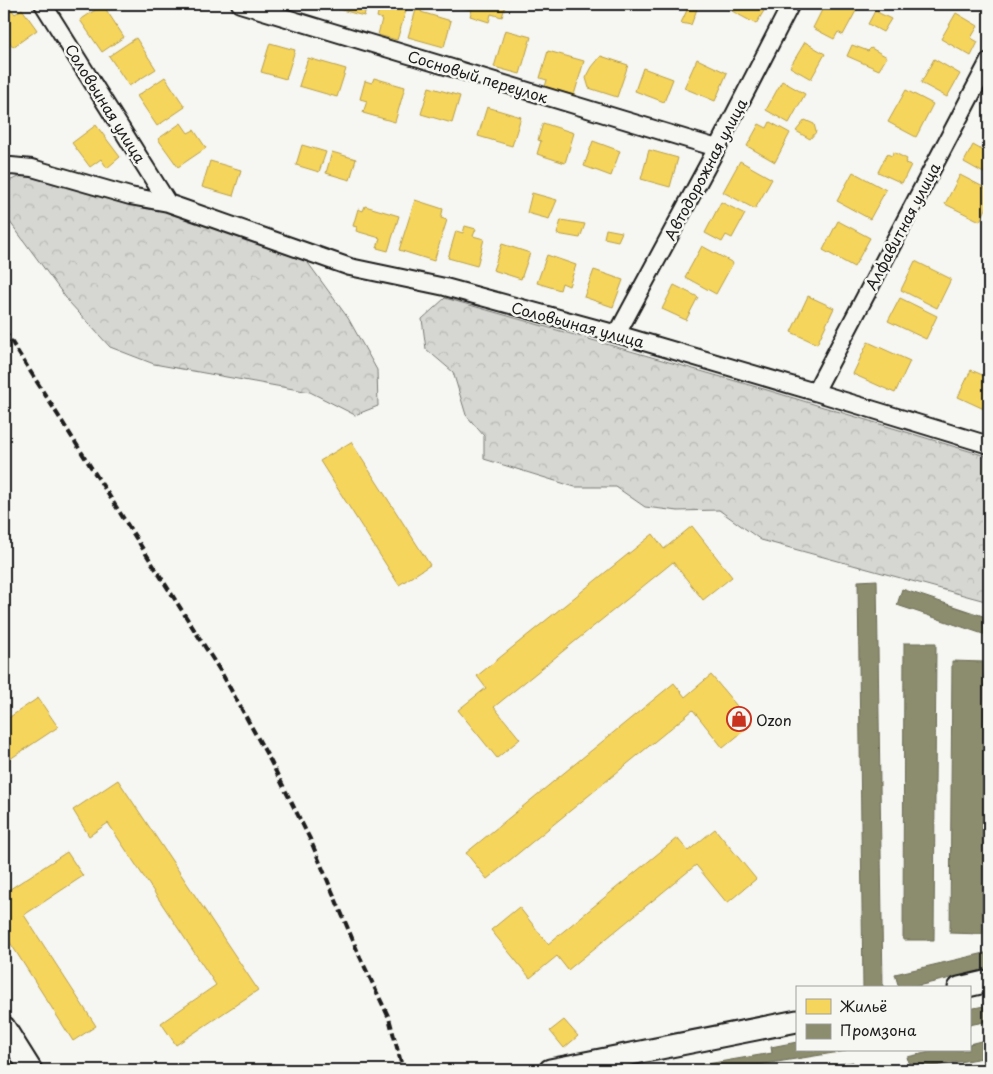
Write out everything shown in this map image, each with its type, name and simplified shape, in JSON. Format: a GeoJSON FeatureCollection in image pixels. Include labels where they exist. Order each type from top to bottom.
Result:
{"type":"FeatureCollection","features":[{"type":"Feature","properties":{"kind":"street","name":"Соловьиная улица"},"geometry":{"type":"LineString","coordinates":[[44,4],[168,203]]}},
{"type":"Feature","properties":{"kind":"street","name":"Сосновый переулок"},"geometry":{"type":"LineString","coordinates":[[240,4],[717,148]]}},
{"type":"Feature","properties":{"kind":"street","name":"Автодорожная улица"},"geometry":{"type":"LineString","coordinates":[[617,334],[717,148],[791,4]]}},
{"type":"Feature","properties":{"kind":"street","name":"Алфавитная улица"},"geometry":{"type":"LineString","coordinates":[[815,392],[989,61]]}},
{"type":"Feature","properties":{"kind":"street","name":"Соловьиная улица"},"geometry":{"type":"LineString","coordinates":[[4,168],[11,166],[32,168],[130,196],[168,203],[350,267],[445,287],[617,334],[989,445]]}},
{"type":"Feature","properties":{"kind":"street"},"geometry":{"type":"LineString","coordinates":[[968,986],[989,981]]}},
{"type":"Feature","properties":{"kind":"street"},"geometry":{"type":"LineString","coordinates":[[550,1070],[796,1021]]}},
{"type":"Feature","properties":{"kind":"street"},"geometry":{"type":"LineString","coordinates":[[4,1027],[32,1070]]}},
{"type":"Feature","properties":{"kind":"green space"},"geometry":{"type":"Polygon","coordinates":[[[31,173],[142,202],[303,256],[348,318],[377,370],[378,406],[355,415],[310,392],[154,364],[110,347],[69,302],[4,214],[5,182],[31,173]]]}},
{"type":"Feature","properties":{"kind":"green space"},"geometry":{"type":"Polygon","coordinates":[[[445,298],[767,390],[989,457],[989,602],[761,540],[719,510],[678,511],[645,507],[616,487],[575,487],[484,459],[484,436],[466,415],[453,372],[426,349],[422,319],[445,298]]]}},
{"type":"Feature","properties":{"kind":"building: Жильё"},"geometry":{"type":"Polygon","coordinates":[[[339,4],[367,4],[364,16],[338,9],[339,4]]]}},
{"type":"Feature","properties":{"kind":"building: Жильё"},"geometry":{"type":"Polygon","coordinates":[[[376,4],[408,4],[397,40],[378,35],[382,19],[377,17],[380,5],[376,4]]]}},
{"type":"Feature","properties":{"kind":"building: Жильё"},"geometry":{"type":"Polygon","coordinates":[[[414,4],[424,4],[421,12],[451,21],[444,47],[408,37],[416,10],[413,9],[414,4]]]}},
{"type":"Feature","properties":{"kind":"building: Жильё"},"geometry":{"type":"Polygon","coordinates":[[[463,4],[506,4],[502,17],[491,14],[489,22],[470,16],[472,10],[462,8],[463,4]]]}},
{"type":"Feature","properties":{"kind":"building: Жильё"},"geometry":{"type":"Polygon","coordinates":[[[736,4],[768,4],[756,24],[732,11],[736,4]]]}},
{"type":"Feature","properties":{"kind":"building: Жильё"},"geometry":{"type":"Polygon","coordinates":[[[825,4],[846,4],[857,9],[843,35],[838,32],[834,39],[813,28],[825,4]]]}},
{"type":"Feature","properties":{"kind":"building: Жильё"},"geometry":{"type":"Polygon","coordinates":[[[103,5],[124,37],[102,52],[80,20],[103,5]]]}},
{"type":"Feature","properties":{"kind":"building: Жильё"},"geometry":{"type":"Polygon","coordinates":[[[688,8],[697,9],[691,25],[681,23],[688,8]]]}},
{"type":"Feature","properties":{"kind":"building: Жильё"},"geometry":{"type":"Polygon","coordinates":[[[11,9],[15,14],[22,9],[37,30],[13,47],[4,34],[4,14],[11,9]]]}},
{"type":"Feature","properties":{"kind":"building: Жильё"},"geometry":{"type":"Polygon","coordinates":[[[875,11],[891,19],[883,32],[868,24],[875,11]]]}},
{"type":"Feature","properties":{"kind":"building: Жильё"},"geometry":{"type":"Polygon","coordinates":[[[956,13],[978,26],[971,38],[978,42],[971,56],[941,39],[956,13]]]}},
{"type":"Feature","properties":{"kind":"building: Жильё"},"geometry":{"type":"Polygon","coordinates":[[[505,30],[531,37],[520,74],[494,67],[505,30]]]}},
{"type":"Feature","properties":{"kind":"building: Жильё"},"geometry":{"type":"Polygon","coordinates":[[[136,38],[156,69],[129,86],[109,56],[136,38]]]}},
{"type":"Feature","properties":{"kind":"building: Жильё"},"geometry":{"type":"Polygon","coordinates":[[[805,42],[825,54],[811,79],[790,67],[805,42]]]}},
{"type":"Feature","properties":{"kind":"building: Жильё"},"geometry":{"type":"Polygon","coordinates":[[[270,43],[295,50],[286,79],[261,72],[270,43]]]}},
{"type":"Feature","properties":{"kind":"building: Жильё"},"geometry":{"type":"Polygon","coordinates":[[[852,45],[868,51],[871,48],[887,57],[879,70],[847,56],[852,45]]]}},
{"type":"Feature","properties":{"kind":"building: Жильё"},"geometry":{"type":"Polygon","coordinates":[[[548,51],[584,61],[574,95],[545,87],[547,80],[540,78],[548,51]]]}},
{"type":"Feature","properties":{"kind":"building: Жильё"},"geometry":{"type":"Polygon","coordinates":[[[601,56],[628,65],[617,97],[589,88],[586,78],[601,56]]]}},
{"type":"Feature","properties":{"kind":"building: Жильё"},"geometry":{"type":"Polygon","coordinates":[[[308,58],[346,69],[337,97],[299,86],[308,58]]]}},
{"type":"Feature","properties":{"kind":"building: Жильё"},"geometry":{"type":"Polygon","coordinates":[[[697,59],[727,73],[715,101],[684,88],[697,59]]]}},
{"type":"Feature","properties":{"kind":"building: Жильё"},"geometry":{"type":"Polygon","coordinates":[[[934,59],[960,74],[947,97],[921,83],[934,59]]]}},
{"type":"Feature","properties":{"kind":"building: Жильё"},"geometry":{"type":"Polygon","coordinates":[[[643,68],[673,79],[664,102],[635,91],[643,68]]]}},
{"type":"Feature","properties":{"kind":"building: Жильё"},"geometry":{"type":"Polygon","coordinates":[[[165,77],[185,107],[157,126],[137,96],[165,77]]]}},
{"type":"Feature","properties":{"kind":"building: Жильё"},"geometry":{"type":"Polygon","coordinates":[[[374,78],[405,87],[395,122],[363,113],[367,101],[360,99],[365,81],[372,83],[374,78]]]}},
{"type":"Feature","properties":{"kind":"building: Жильё"},"geometry":{"type":"Polygon","coordinates":[[[782,81],[805,94],[789,123],[766,110],[782,81]]]}},
{"type":"Feature","properties":{"kind":"building: Жильё"},"geometry":{"type":"Polygon","coordinates":[[[429,87],[460,96],[452,123],[421,114],[429,87]]]}},
{"type":"Feature","properties":{"kind":"building: Жильё"},"geometry":{"type":"Polygon","coordinates":[[[906,90],[933,104],[916,137],[888,122],[906,90]]]}},
{"type":"Feature","properties":{"kind":"building: Жильё"},"geometry":{"type":"Polygon","coordinates":[[[487,107],[521,117],[512,146],[478,136],[487,107]]]}},
{"type":"Feature","properties":{"kind":"building: Жильё"},"geometry":{"type":"Polygon","coordinates":[[[805,120],[814,124],[816,132],[810,139],[796,131],[805,120]]]}},
{"type":"Feature","properties":{"kind":"building: Жильё"},"geometry":{"type":"Polygon","coordinates":[[[770,122],[790,133],[775,162],[747,146],[759,124],[767,128],[770,122]]]}},
{"type":"Feature","properties":{"kind":"building: Жильё"},"geometry":{"type":"Polygon","coordinates":[[[181,123],[188,133],[194,130],[206,148],[178,167],[158,139],[181,123]]]}},
{"type":"Feature","properties":{"kind":"building: Жильё"},"geometry":{"type":"Polygon","coordinates":[[[543,123],[574,133],[565,163],[537,154],[541,141],[538,140],[543,123]]]}},
{"type":"Feature","properties":{"kind":"building: Жильё"},"geometry":{"type":"Polygon","coordinates":[[[96,125],[120,157],[107,168],[101,159],[90,167],[72,143],[96,125]]]}},
{"type":"Feature","properties":{"kind":"building: Жильё"},"geometry":{"type":"Polygon","coordinates":[[[593,141],[620,151],[611,176],[584,166],[593,141]]]}},
{"type":"Feature","properties":{"kind":"building: Жильё"},"geometry":{"type":"Polygon","coordinates":[[[302,145],[326,152],[319,172],[296,165],[302,145]]]}},
{"type":"Feature","properties":{"kind":"building: Жильё"},"geometry":{"type":"Polygon","coordinates":[[[973,145],[989,154],[989,176],[964,162],[973,145]]]}},
{"type":"Feature","properties":{"kind":"building: Жильё"},"geometry":{"type":"Polygon","coordinates":[[[649,150],[678,158],[670,187],[641,179],[649,150]]]}},
{"type":"Feature","properties":{"kind":"building: Жильё"},"geometry":{"type":"Polygon","coordinates":[[[332,152],[356,159],[350,180],[326,173],[332,152]]]}},
{"type":"Feature","properties":{"kind":"building: Жильё"},"geometry":{"type":"Polygon","coordinates":[[[893,152],[907,159],[905,163],[911,165],[902,183],[878,172],[887,154],[892,156],[893,152]]]}},
{"type":"Feature","properties":{"kind":"building: Жильё"},"geometry":{"type":"Polygon","coordinates":[[[210,161],[241,170],[233,196],[202,187],[210,161]]]}},
{"type":"Feature","properties":{"kind":"building: Жильё"},"geometry":{"type":"Polygon","coordinates":[[[740,161],[772,179],[755,209],[723,192],[740,161]]]}},
{"type":"Feature","properties":{"kind":"building: Жильё"},"geometry":{"type":"Polygon","coordinates":[[[853,172],[886,190],[870,219],[837,201],[853,172]]]}},
{"type":"Feature","properties":{"kind":"building: Жильё"},"geometry":{"type":"Polygon","coordinates":[[[960,175],[989,190],[989,203],[980,221],[945,204],[960,175]]]}},
{"type":"Feature","properties":{"kind":"building: Жильё"},"geometry":{"type":"Polygon","coordinates":[[[532,193],[557,200],[549,219],[527,213],[532,193]]]}},
{"type":"Feature","properties":{"kind":"building: Жильё"},"geometry":{"type":"Polygon","coordinates":[[[415,200],[443,209],[441,218],[447,220],[434,261],[399,250],[415,200]]]}},
{"type":"Feature","properties":{"kind":"building: Жильё"},"geometry":{"type":"Polygon","coordinates":[[[721,202],[745,214],[732,238],[726,235],[722,242],[705,233],[721,202]]]}},
{"type":"Feature","properties":{"kind":"building: Жильё"},"geometry":{"type":"Polygon","coordinates":[[[365,206],[399,216],[388,251],[377,248],[380,238],[356,231],[357,227],[353,226],[358,209],[363,211],[365,206]]]}},
{"type":"Feature","properties":{"kind":"building: Жильё"},"geometry":{"type":"Polygon","coordinates":[[[561,220],[585,224],[580,238],[557,234],[561,220]]]}},
{"type":"Feature","properties":{"kind":"building: Жильё"},"geometry":{"type":"Polygon","coordinates":[[[838,221],[870,238],[854,267],[823,250],[838,221]]]}},
{"type":"Feature","properties":{"kind":"building: Жильё"},"geometry":{"type":"Polygon","coordinates":[[[465,226],[476,229],[473,236],[484,239],[477,266],[448,258],[456,231],[463,233],[465,226]]]}},
{"type":"Feature","properties":{"kind":"building: Жильё"},"geometry":{"type":"Polygon","coordinates":[[[606,229],[622,232],[618,241],[604,238],[606,229]]]}},
{"type":"Feature","properties":{"kind":"building: Жильё"},"geometry":{"type":"Polygon","coordinates":[[[502,244],[530,253],[521,279],[493,270],[502,244]]]}},
{"type":"Feature","properties":{"kind":"building: Жильё"},"geometry":{"type":"Polygon","coordinates":[[[702,246],[733,263],[716,294],[685,277],[702,246]]]}},
{"type":"Feature","properties":{"kind":"building: Жильё"},"geometry":{"type":"Polygon","coordinates":[[[547,255],[576,265],[569,286],[562,283],[560,290],[537,283],[547,255]]]}},
{"type":"Feature","properties":{"kind":"building: Жильё"},"geometry":{"type":"Polygon","coordinates":[[[915,261],[951,279],[937,308],[901,290],[915,261]]]}},
{"type":"Feature","properties":{"kind":"building: Жильё"},"geometry":{"type":"Polygon","coordinates":[[[594,270],[623,280],[613,307],[584,297],[594,270]]]}},
{"type":"Feature","properties":{"kind":"building: Жильё"},"geometry":{"type":"Polygon","coordinates":[[[674,285],[698,297],[686,320],[662,309],[674,285]]]}},
{"type":"Feature","properties":{"kind":"building: Жильё"},"geometry":{"type":"Polygon","coordinates":[[[808,296],[834,308],[817,344],[791,332],[808,296]]]}},
{"type":"Feature","properties":{"kind":"building: Жильё"},"geometry":{"type":"Polygon","coordinates":[[[900,298],[937,316],[926,339],[888,321],[900,298]]]}},
{"type":"Feature","properties":{"kind":"building: Жильё"},"geometry":{"type":"Polygon","coordinates":[[[868,342],[910,361],[895,393],[853,374],[868,342]]]}},
{"type":"Feature","properties":{"kind":"building: Жильё"},"geometry":{"type":"Polygon","coordinates":[[[971,370],[987,377],[989,372],[989,409],[985,407],[984,409],[958,397],[971,370]]]}},
{"type":"Feature","properties":{"kind":"building: Жильё"},"geometry":{"type":"Polygon","coordinates":[[[351,442],[430,565],[399,585],[320,461],[351,442]]]}},
{"type":"Feature","properties":{"kind":"building: Жильё"},"geometry":{"type":"Polygon","coordinates":[[[692,526],[732,577],[703,600],[673,562],[494,707],[520,739],[497,758],[458,710],[486,688],[477,676],[653,534],[664,549],[692,526]]]}},
{"type":"Feature","properties":{"kind":"building: Жильё"},"geometry":{"type":"Polygon","coordinates":[[[711,675],[752,724],[723,748],[693,710],[487,879],[466,853],[674,683],[685,697],[711,675]]]}},
{"type":"Feature","properties":{"kind":"building: Жильё"},"geometry":{"type":"Polygon","coordinates":[[[38,698],[58,727],[4,763],[4,721],[38,698]]]}},
{"type":"Feature","properties":{"kind":"building: Жильё"},"geometry":{"type":"Polygon","coordinates":[[[118,780],[258,990],[176,1045],[161,1023],[216,985],[108,823],[89,836],[73,810],[118,780]]]}},
{"type":"Feature","properties":{"kind":"building: Жильё"},"geometry":{"type":"Polygon","coordinates":[[[715,829],[756,879],[727,903],[696,865],[568,970],[557,956],[530,978],[491,930],[519,907],[548,944],[677,838],[688,851],[715,829]]]}},
{"type":"Feature","properties":{"kind":"building: Жильё"},"geometry":{"type":"Polygon","coordinates":[[[67,852],[83,876],[24,915],[96,1026],[73,1041],[4,933],[4,893],[67,852]]]}},
{"type":"Feature","properties":{"kind":"building: Жильё"},"geometry":{"type":"Polygon","coordinates":[[[564,1020],[578,1036],[564,1048],[550,1031],[564,1020]]]}},
{"type":"Feature","properties":{"kind":"building: Промзона"},"geometry":{"type":"Polygon","coordinates":[[[877,580],[883,986],[863,986],[858,581],[877,580]]]}},
{"type":"Feature","properties":{"kind":"building: Промзона"},"geometry":{"type":"Polygon","coordinates":[[[902,589],[989,618],[989,636],[897,605],[902,589]]]}},
{"type":"Feature","properties":{"kind":"building: Промзона"},"geometry":{"type":"Polygon","coordinates":[[[904,643],[936,643],[934,940],[903,940],[904,643]]]}},
{"type":"Feature","properties":{"kind":"building: Промзона"},"geometry":{"type":"Polygon","coordinates":[[[952,661],[984,662],[982,934],[950,933],[952,661]]]}},
{"type":"Feature","properties":{"kind":"building: Промзона"},"geometry":{"type":"Polygon","coordinates":[[[989,952],[989,969],[917,986],[898,986],[895,974],[989,952]]]}},
{"type":"Feature","properties":{"kind":"building: Промзона"},"geometry":{"type":"Polygon","coordinates":[[[989,1005],[989,1021],[970,1025],[970,1009],[989,1005]]]}},
{"type":"Feature","properties":{"kind":"building: Промзона"},"geometry":{"type":"Polygon","coordinates":[[[989,1039],[989,1057],[911,1070],[907,1057],[930,1052],[970,1052],[970,1044],[989,1039]]]}},
{"type":"Feature","properties":{"kind":"building: Промзона"},"geometry":{"type":"Polygon","coordinates":[[[796,1042],[796,1052],[840,1052],[727,1070],[655,1070],[677,1065],[678,1069],[772,1053],[771,1047],[796,1042]]]}},
{"type":"Feature","properties":{"kind":"building: Промзона"},"geometry":{"type":"Polygon","coordinates":[[[853,1062],[854,1070],[799,1070],[853,1062]]]}},
{"type":"Feature","properties":{"kind":"building: Промзона"},"geometry":{"type":"Polygon","coordinates":[[[989,1064],[989,1070],[952,1070],[989,1064]]]}},
{"type":"Feature","properties":{"kind":"railway"},"geometry":{"type":"LineString","coordinates":[[4,330],[221,672],[271,762],[310,839],[360,957],[389,1018],[403,1070]]}},
{"type":"Feature","properties":{"kind":"place","name":"Ozon"},"geometry":{"type":"Point","coordinates":[739,719]}}]}
